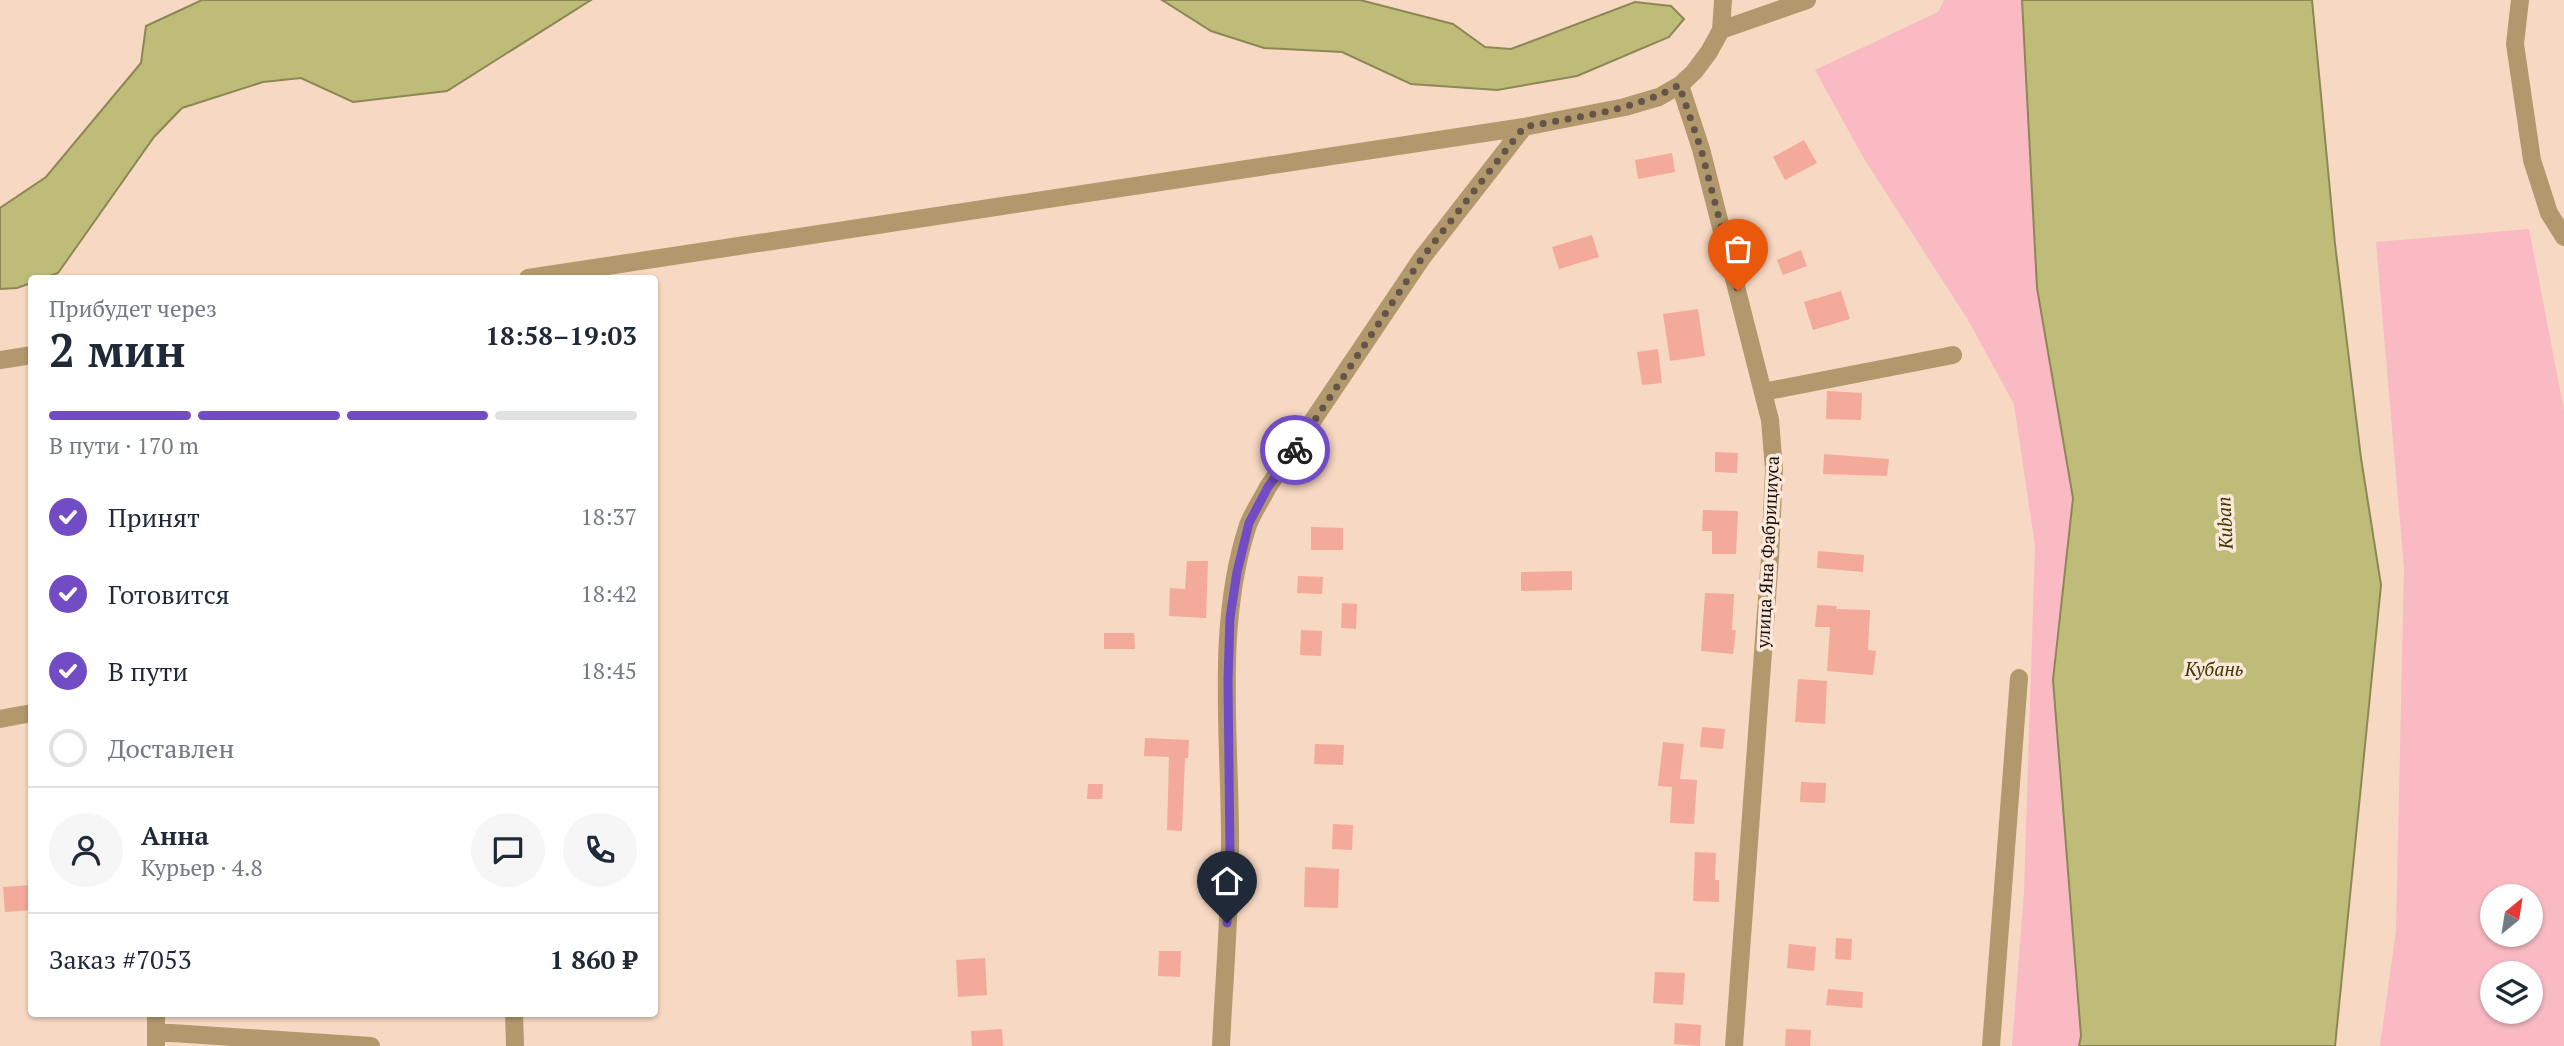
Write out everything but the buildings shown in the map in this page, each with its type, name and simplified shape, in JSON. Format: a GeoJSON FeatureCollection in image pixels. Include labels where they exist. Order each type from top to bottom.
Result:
{"type":"FeatureCollection","features":[{"type":"Feature","properties":{"kind":"street"},"geometry":{"type":"LineString","coordinates":[[548,275],[1524,127],[1625,107],[1659,97],[1695,72],[1721,30],[1723,0]]}},
{"type":"Feature","properties":{"kind":"street"},"geometry":{"type":"LineString","coordinates":[[1721,30],[1807,0]]}},
{"type":"Feature","properties":{"kind":"street"},"geometry":{"type":"LineString","coordinates":[[2520,0],[2515,44],[2532,160],[2549,213],[2564,237]]}},
{"type":"Feature","properties":{"kind":"street","name":"улица Яна Фабрициуса"},"geometry":{"type":"LineString","coordinates":[[1679,85],[1701,149],[1770,420],[1774,470],[1734,1046]]}},
{"type":"Feature","properties":{"kind":"street"},"geometry":{"type":"LineString","coordinates":[[1221,1046],[1230,850],[1230,618],[1237,572],[1249,523],[1268,487],[1422,258],[1524,127]]}},
{"type":"Feature","properties":{"kind":"street"},"geometry":{"type":"LineString","coordinates":[[1763,392],[1953,355]]}},
{"type":"Feature","properties":{"kind":"street"},"geometry":{"type":"LineString","coordinates":[[0,360],[28,356]]}},
{"type":"Feature","properties":{"kind":"street"},"geometry":{"type":"LineString","coordinates":[[1991,1046],[2019,678]]}},
{"type":"Feature","properties":{"kind":"street"},"geometry":{"type":"LineString","coordinates":[[0,719],[28,714]]}},
{"type":"Feature","properties":{"kind":"street"},"geometry":{"type":"LineString","coordinates":[[156,1017],[156,1039],[371,1046]]}},
{"type":"Feature","properties":{"kind":"street"},"geometry":{"type":"LineString","coordinates":[[514,1017],[514,1046]]}},
{"type":"Feature","properties":{"kind":"shaded area"},"geometry":{"type":"Polygon","coordinates":[[[1944,0],[2022,0],[2024,5],[2037,288],[2073,498],[2053,680],[2081,1036],[2079,1046],[2012,1046],[2024,892],[2035,546],[2014,404],[1968,320],[1863,157],[1815,70],[1938,12],[1944,0]]]}},
{"type":"Feature","properties":{"kind":"shaded area"},"geometry":{"type":"Polygon","coordinates":[[[2529,229],[2564,410],[2564,1046],[2380,1046],[2396,930],[2404,568],[2376,242],[2529,229]]]}},
{"type":"Feature","properties":{"kind":"water"},"geometry":{"type":"Polygon","coordinates":[[[202,0],[591,0],[447,91],[353,102],[301,78],[263,82],[182,108],[154,137],[58,273],[28,275],[28,284],[0,289],[0,208],[46,177],[141,63],[146,26],[202,0]]]}},
{"type":"Feature","properties":{"kind":"water"},"geometry":{"type":"Polygon","coordinates":[[[1162,0],[1360,0],[1453,24],[1485,47],[1511,49],[1635,2],[1671,6],[1684,19],[1669,37],[1577,76],[1497,90],[1411,84],[1342,52],[1264,48],[1211,31],[1162,0]]]}},
{"type":"Feature","properties":{"kind":"water"},"geometry":{"type":"Polygon","coordinates":[[[2022,0],[2312,0],[2335,244],[2361,458],[2381,585],[2335,1046],[2079,1046],[2081,1036],[2053,680],[2073,498],[2037,288],[2022,0]]]}},
{"type":"Feature","properties":{"kind":"way so far"},"geometry":{"type":"LineString","coordinates":[[1295,450],[1422,258],[1524,127],[1625,107],[1659,97],[1679,85],[1701,149],[1738,291]]}},
{"type":"Feature","properties":{"kind":"route"},"geometry":{"type":"LineString","coordinates":[[1227,923],[1230,850],[1230,618],[1237,572],[1249,523],[1268,487],[1295,450]]}},
{"type":"Feature","properties":{"kind":"water label","name":"Kuban"},"geometry":{"type":"Point","coordinates":[2224,523]}},
{"type":"Feature","properties":{"kind":"water label","name":"Кубань"},"geometry":{"type":"Point","coordinates":[2214,668]}}]}
